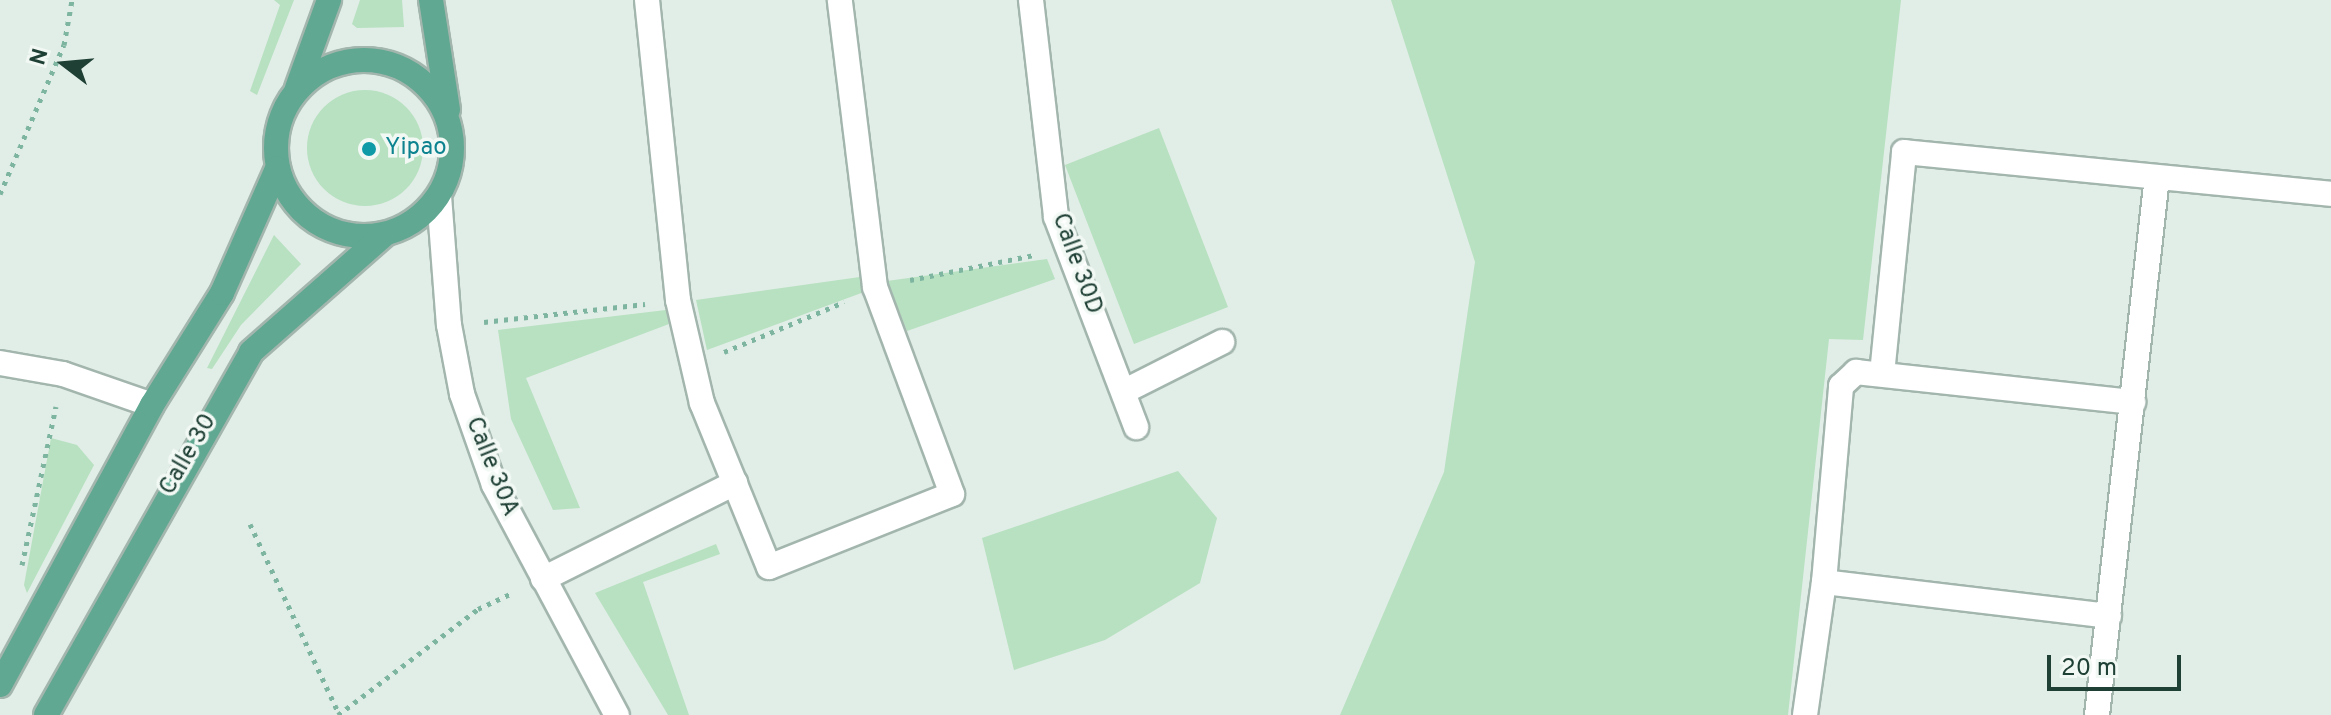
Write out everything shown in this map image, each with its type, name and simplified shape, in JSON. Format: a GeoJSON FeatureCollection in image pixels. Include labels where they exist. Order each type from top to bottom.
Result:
{"type":"FeatureCollection","features":[{"type":"Feature","properties":{"kind":"main road"},"geometry":{"type":"LineString","coordinates":[[0,685],[152,405],[222,293],[277,169],[278,128],[296,91],[329,0]]}},
{"type":"Feature","properties":{"kind":"main road"},"geometry":{"type":"LineString","coordinates":[[277,169],[292,201],[318,225],[350,237],[383,236],[416,221],[439,196],[452,163],[451,128],[431,0]]}},
{"type":"Feature","properties":{"kind":"main road"},"geometry":{"type":"LineString","coordinates":[[296,91],[332,67],[352,60],[385,62],[415,75],[438,98],[451,128]]}},
{"type":"Feature","properties":{"kind":"main road","name":"Calle 30"},"geometry":{"type":"LineString","coordinates":[[46,715],[251,352],[383,236]]}},
{"type":"Feature","properties":{"kind":"street"},"geometry":{"type":"LineString","coordinates":[[647,0],[678,300],[702,403],[769,567],[952,494],[875,287],[840,0]]}},
{"type":"Feature","properties":{"kind":"street","name":"Calle 30D"},"geometry":{"type":"LineString","coordinates":[[1031,0],[1056,217],[1125,391],[1136,427]]}},
{"type":"Feature","properties":{"kind":"street"},"geometry":{"type":"LineString","coordinates":[[1882,374],[1904,152],[2331,194]]}},
{"type":"Feature","properties":{"kind":"street"},"geometry":{"type":"LineString","coordinates":[[2097,715],[2157,177]]}},
{"type":"Feature","properties":{"kind":"street","name":"Calle 30A"},"geometry":{"type":"LineString","coordinates":[[439,196],[449,325],[462,394],[494,485],[617,715]]}},
{"type":"Feature","properties":{"kind":"street"},"geometry":{"type":"LineString","coordinates":[[1125,391],[1222,342]]}},
{"type":"Feature","properties":{"kind":"street"},"geometry":{"type":"LineString","coordinates":[[0,363],[63,374],[152,405]]}},
{"type":"Feature","properties":{"kind":"street"},"geometry":{"type":"LineString","coordinates":[[1805,715],[1824,582],[1841,386],[1856,372],[2133,402]]}},
{"type":"Feature","properties":{"kind":"street"},"geometry":{"type":"LineString","coordinates":[[543,579],[735,483]]}},
{"type":"Feature","properties":{"kind":"street"},"geometry":{"type":"LineString","coordinates":[[1824,582],[2109,616]]}},
{"type":"Feature","properties":{"kind":"path"},"geometry":{"type":"LineString","coordinates":[[0,194],[64,45],[72,0]]}},
{"type":"Feature","properties":{"kind":"path"},"geometry":{"type":"LineString","coordinates":[[695,364],[875,287],[1066,248]]}},
{"type":"Feature","properties":{"kind":"path"},"geometry":{"type":"LineString","coordinates":[[449,325],[678,300]]}},
{"type":"Feature","properties":{"kind":"path"},"geometry":{"type":"LineString","coordinates":[[21,569],[63,374]]}},
{"type":"Feature","properties":{"kind":"path"},"geometry":{"type":"LineString","coordinates":[[250,524],[338,715],[478,609],[543,579]]}},
{"type":"Feature","properties":{"kind":"green space"},"geometry":{"type":"Polygon","coordinates":[[[274,0],[294,0],[257,95],[250,91],[280,5],[274,0]]]}},
{"type":"Feature","properties":{"kind":"green space"},"geometry":{"type":"Polygon","coordinates":[[[360,0],[402,0],[404,27],[357,28],[352,24],[360,0]]]}},
{"type":"Feature","properties":{"kind":"green space"},"geometry":{"type":"Polygon","coordinates":[[[1391,0],[1901,0],[1863,340],[1829,339],[1788,715],[1340,715],[1444,472],[1475,262],[1391,0]]]}},
{"type":"Feature","properties":{"kind":"green space"},"geometry":{"type":"Polygon","coordinates":[[[365,90],[387,94],[406,107],[419,126],[423,148],[419,170],[406,189],[387,202],[365,206],[343,202],[324,189],[311,170],[307,148],[311,126],[324,107],[343,94],[365,90]]]}},
{"type":"Feature","properties":{"kind":"green space"},"geometry":{"type":"Polygon","coordinates":[[[1159,128],[1228,307],[1134,344],[1065,165],[1159,128]]]}},
{"type":"Feature","properties":{"kind":"green space"},"geometry":{"type":"Polygon","coordinates":[[[274,235],[301,264],[241,325],[212,369],[207,368],[274,235]]]}},
{"type":"Feature","properties":{"kind":"green space"},"geometry":{"type":"Polygon","coordinates":[[[1047,259],[1055,279],[907,331],[887,281],[1047,259]]]}},
{"type":"Feature","properties":{"kind":"green space"},"geometry":{"type":"Polygon","coordinates":[[[860,277],[864,292],[707,350],[696,300],[860,277]]]}},
{"type":"Feature","properties":{"kind":"green space"},"geometry":{"type":"Polygon","coordinates":[[[666,310],[669,324],[526,378],[580,508],[553,510],[511,419],[498,330],[666,310]]]}},
{"type":"Feature","properties":{"kind":"green space"},"geometry":{"type":"Polygon","coordinates":[[[51,438],[77,445],[94,465],[27,593],[24,585],[51,438]]]}},
{"type":"Feature","properties":{"kind":"green space"},"geometry":{"type":"Polygon","coordinates":[[[1178,471],[1217,518],[1200,583],[1105,640],[1014,670],[982,538],[1178,471]]]}},
{"type":"Feature","properties":{"kind":"green space"},"geometry":{"type":"Polygon","coordinates":[[[716,544],[720,554],[643,582],[689,715],[668,715],[595,593],[716,544]]]}},
{"type":"Feature","properties":{"kind":"place","name":"Yipao"},"geometry":{"type":"Point","coordinates":[369,149]}}]}
